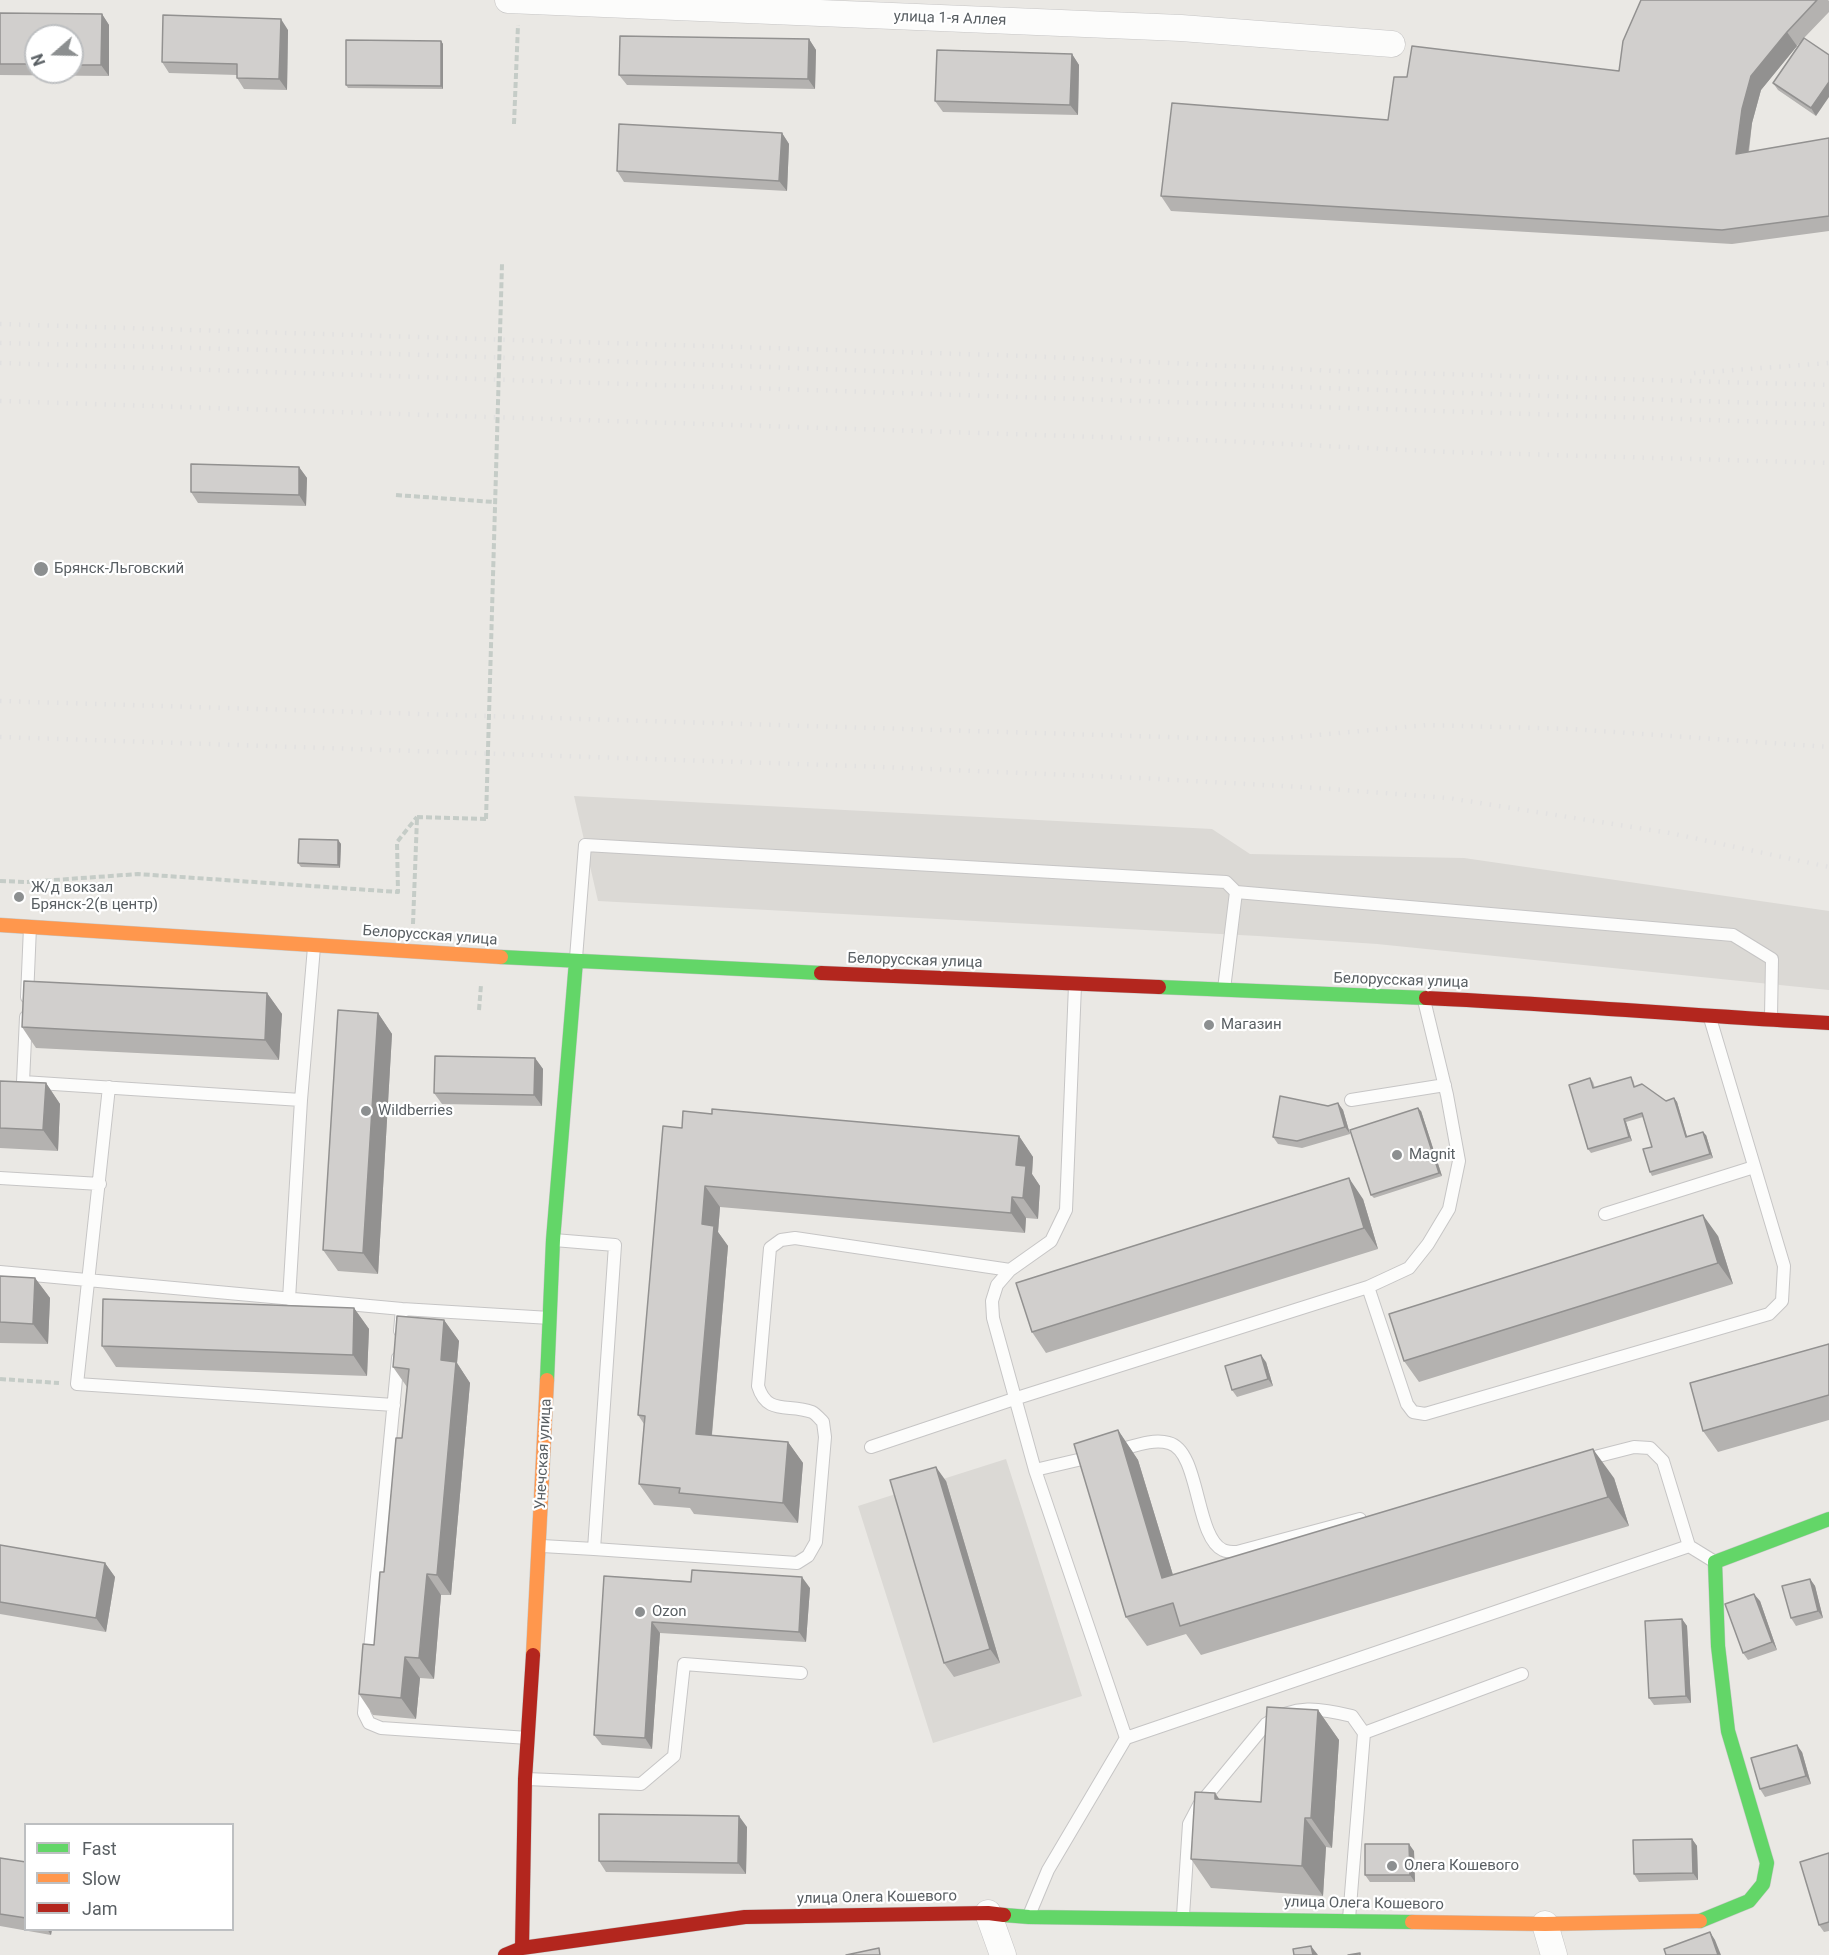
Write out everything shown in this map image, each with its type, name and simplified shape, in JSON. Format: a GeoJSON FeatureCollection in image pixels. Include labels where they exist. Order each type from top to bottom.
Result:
{"type":"FeatureCollection","features":[{"type":"Feature","properties":{"kind":"street","name":"улица 1-я Аллея"},"geometry":{"type":"LineString","coordinates":[[508,0],[656,4],[1169,27],[1392,44]]}},
{"type":"Feature","properties":{"kind":"street","name":"Белорусская улица"},"geometry":{"type":"LineString","coordinates":[[0,925],[576,961],[1536,1004],[1829,1023]]}},
{"type":"Feature","properties":{"kind":"street","name":"Унечская улица"},"geometry":{"type":"LineString","coordinates":[[522,1948],[525,1779],[540,1546],[553,1240],[576,961]]}},
{"type":"Feature","properties":{"kind":"street"},"geometry":{"type":"LineString","coordinates":[[1715,1562],[1829,1519]]}},
{"type":"Feature","properties":{"kind":"street","name":"улица Олега Кошевого"},"geometry":{"type":"LineString","coordinates":[[505,1955],[522,1948],[605,1946],[745,1917],[988,1913],[1029,1917],[1545,1924],[1697,1922],[1749,1901],[1762,1884],[1767,1863],[1728,1731],[1718,1646],[1715,1562]]}},
{"type":"Feature","properties":{"kind":"street"},"geometry":{"type":"LineString","coordinates":[[988,1913],[1003,1955]]}},
{"type":"Feature","properties":{"kind":"street"},"geometry":{"type":"LineString","coordinates":[[1545,1924],[1554,1955]]}},
{"type":"Feature","properties":{"kind":"lane"},"geometry":{"type":"LineString","coordinates":[[576,961],[585,845],[1226,882],[1236,892],[1733,936],[1772,959],[1771,1020]]}},
{"type":"Feature","properties":{"kind":"lane"},"geometry":{"type":"LineString","coordinates":[[1224,990],[1236,892]]}},
{"type":"Feature","properties":{"kind":"lane"},"geometry":{"type":"LineString","coordinates":[[30,926],[23,1082],[301,1100]]}},
{"type":"Feature","properties":{"kind":"lane"},"geometry":{"type":"LineString","coordinates":[[288,1299],[314,945]]}},
{"type":"Feature","properties":{"kind":"lane"},"geometry":{"type":"LineString","coordinates":[[1075,983],[1066,1210],[1051,1241],[1010,1270],[997,1285],[992,1301],[993,1318],[1035,1470],[1126,1738]]}},
{"type":"Feature","properties":{"kind":"lane"},"geometry":{"type":"LineString","coordinates":[[871,1447],[1014,1399],[1368,1287],[1409,1268],[1428,1244],[1449,1209],[1459,1161],[1445,1085],[1424,999]]}},
{"type":"Feature","properties":{"kind":"lane"},"geometry":{"type":"LineString","coordinates":[[1368,1287],[1407,1404],[1413,1412],[1425,1414],[1768,1314],[1782,1301],[1784,1266],[1710,1017]]}},
{"type":"Feature","properties":{"kind":"lane"},"geometry":{"type":"LineString","coordinates":[[1351,1100],[1445,1085]]}},
{"type":"Feature","properties":{"kind":"lane"},"geometry":{"type":"LineString","coordinates":[[109,1088],[77,1384],[394,1405]]}},
{"type":"Feature","properties":{"kind":"lane"},"geometry":{"type":"LineString","coordinates":[[1605,1214],[1754,1167]]}},
{"type":"Feature","properties":{"kind":"lane"},"geometry":{"type":"LineString","coordinates":[[0,1178],[100,1184]]}},
{"type":"Feature","properties":{"kind":"lane"},"geometry":{"type":"LineString","coordinates":[[540,1546],[797,1563],[808,1556],[816,1542],[825,1437],[823,1422],[813,1412],[773,1406],[761,1398],[758,1386],[770,1248],[781,1240],[795,1238],[1010,1270]]}},
{"type":"Feature","properties":{"kind":"lane"},"geometry":{"type":"LineString","coordinates":[[553,1240],[615,1245],[594,1549]]}},
{"type":"Feature","properties":{"kind":"lane"},"geometry":{"type":"LineString","coordinates":[[0,1272],[402,1309],[551,1318]]}},
{"type":"Feature","properties":{"kind":"lane"},"geometry":{"type":"LineString","coordinates":[[402,1309],[364,1713],[369,1723],[381,1728],[529,1738]]}},
{"type":"Feature","properties":{"kind":"lane"},"geometry":{"type":"LineString","coordinates":[[1035,1470],[1157,1441],[1172,1443],[1184,1455],[1212,1540],[1224,1551],[1237,1552],[1373,1516]]}},
{"type":"Feature","properties":{"kind":"lane"},"geometry":{"type":"LineString","coordinates":[[1566,1465],[1634,1447],[1650,1448],[1663,1461],[1689,1546],[1715,1562]]}},
{"type":"Feature","properties":{"kind":"lane"},"geometry":{"type":"LineString","coordinates":[[1029,1917],[1048,1870],[1126,1738],[1689,1546]]}},
{"type":"Feature","properties":{"kind":"lane"},"geometry":{"type":"LineString","coordinates":[[525,1779],[641,1784],[674,1756],[684,1664],[801,1673]]}},
{"type":"Feature","properties":{"kind":"lane"},"geometry":{"type":"LineString","coordinates":[[1364,1733],[1522,1674]]}},
{"type":"Feature","properties":{"kind":"lane"},"geometry":{"type":"LineString","coordinates":[[1183,1918],[1189,1824],[1199,1805],[1266,1724],[1278,1715],[1295,1710],[1322,1709],[1352,1716],[1364,1733],[1349,1920]]}},
{"type":"Feature","properties":{"kind":"path"},"geometry":{"type":"LineString","coordinates":[[514,124],[519,0]]}},
{"type":"Feature","properties":{"kind":"path"},"geometry":{"type":"LineString","coordinates":[[417,817],[486,819],[502,264]]}},
{"type":"Feature","properties":{"kind":"path"},"geometry":{"type":"LineString","coordinates":[[396,495],[494,502]]}},
{"type":"Feature","properties":{"kind":"path"},"geometry":{"type":"LineString","coordinates":[[0,881],[27,882],[138,874],[398,892],[397,842],[417,817]]}},
{"type":"Feature","properties":{"kind":"path"},"geometry":{"type":"LineString","coordinates":[[417,817],[412,925],[421,927]]}},
{"type":"Feature","properties":{"kind":"path"},"geometry":{"type":"LineString","coordinates":[[0,1379],[77,1384]]}},
{"type":"Feature","properties":{"kind":"shaded area"},"geometry":{"type":"Polygon","coordinates":[[[574,796],[1212,829],[1250,854],[1464,858],[1829,911],[1829,990],[1377,944],[598,901],[574,796]]]}},
{"type":"Feature","properties":{"kind":"shaded area"},"geometry":{"type":"Polygon","coordinates":[[[1006,1459],[1082,1696],[933,1743],[858,1506],[1006,1459]]]}},
{"type":"Feature","properties":{"kind":"building"},"geometry":{"type":"Polygon","coordinates":[[[1641,0],[1817,0],[1751,76],[1742,109],[1736,154],[1829,138],[1829,216],[1722,230],[1161,196],[1172,103],[1388,120],[1394,77],[1407,77],[1412,46],[1619,71],[1623,41],[1641,0]]]}},
{"type":"Feature","properties":{"kind":"building"},"geometry":{"type":"Polygon","coordinates":[[[0,13],[102,14],[101,65],[84,65],[84,24],[24,24],[24,64],[0,64],[0,13]]]}},
{"type":"Feature","properties":{"kind":"building"},"geometry":{"type":"Polygon","coordinates":[[[163,15],[281,19],[279,79],[237,78],[237,64],[162,62],[163,15]]]}},
{"type":"Feature","properties":{"kind":"building"},"geometry":{"type":"Polygon","coordinates":[[[620,36],[809,39],[808,79],[619,75],[620,36]]]}},
{"type":"Feature","properties":{"kind":"building"},"geometry":{"type":"Polygon","coordinates":[[[1804,38],[1829,55],[1829,82],[1811,108],[1773,83],[1804,38]]]}},
{"type":"Feature","properties":{"kind":"building"},"geometry":{"type":"Polygon","coordinates":[[[346,40],[441,41],[441,86],[346,85],[346,40]]]}},
{"type":"Feature","properties":{"kind":"building"},"geometry":{"type":"Polygon","coordinates":[[[937,50],[1072,54],[1070,105],[935,101],[937,50]]]}},
{"type":"Feature","properties":{"kind":"building"},"geometry":{"type":"Polygon","coordinates":[[[619,124],[782,133],[779,181],[617,171],[619,124]]]}},
{"type":"Feature","properties":{"kind":"building"},"geometry":{"type":"Polygon","coordinates":[[[191,464],[299,467],[299,495],[191,492],[191,464]]]}},
{"type":"Feature","properties":{"kind":"building"},"geometry":{"type":"Polygon","coordinates":[[[299,839],[338,840],[338,865],[298,863],[299,839]]]}},
{"type":"Feature","properties":{"kind":"building"},"geometry":{"type":"Polygon","coordinates":[[[24,981],[267,993],[265,1040],[22,1027],[24,981]]]}},
{"type":"Feature","properties":{"kind":"building"},"geometry":{"type":"Polygon","coordinates":[[[338,1010],[378,1013],[363,1253],[323,1250],[338,1010]]]}},
{"type":"Feature","properties":{"kind":"building"},"geometry":{"type":"Polygon","coordinates":[[[435,1056],[535,1058],[534,1095],[434,1093],[435,1056]]]}},
{"type":"Feature","properties":{"kind":"building"},"geometry":{"type":"Polygon","coordinates":[[[1631,1077],[1634,1087],[1642,1084],[1666,1101],[1674,1098],[1686,1137],[1703,1132],[1710,1154],[1650,1172],[1643,1149],[1652,1147],[1642,1113],[1624,1119],[1629,1137],[1588,1149],[1569,1085],[1590,1078],[1593,1088],[1631,1077]]]}},
{"type":"Feature","properties":{"kind":"building"},"geometry":{"type":"Polygon","coordinates":[[[0,1081],[46,1083],[43,1130],[0,1128],[0,1081]]]}},
{"type":"Feature","properties":{"kind":"building"},"geometry":{"type":"Polygon","coordinates":[[[1280,1096],[1328,1106],[1338,1103],[1345,1127],[1297,1141],[1273,1137],[1280,1096]]]}},
{"type":"Feature","properties":{"kind":"building","name":"Magnit"},"geometry":{"type":"Polygon","coordinates":[[[1418,1108],[1439,1173],[1371,1195],[1350,1130],[1418,1108]]]}},
{"type":"Feature","properties":{"kind":"building"},"geometry":{"type":"Polygon","coordinates":[[[712,1109],[1019,1136],[1016,1165],[1026,1166],[1023,1198],[1012,1197],[1011,1213],[705,1186],[702,1224],[714,1226],[696,1434],[788,1442],[783,1503],[679,1493],[680,1488],[639,1484],[645,1416],[638,1415],[663,1126],[682,1128],[683,1111],[712,1114],[712,1109]]]}},
{"type":"Feature","properties":{"kind":"building"},"geometry":{"type":"Polygon","coordinates":[[[1349,1178],[1364,1228],[1032,1332],[1016,1283],[1349,1178]]]}},
{"type":"Feature","properties":{"kind":"building"},"geometry":{"type":"Polygon","coordinates":[[[1703,1215],[1718,1263],[1404,1361],[1389,1314],[1703,1215]]]}},
{"type":"Feature","properties":{"kind":"building"},"geometry":{"type":"Polygon","coordinates":[[[0,1276],[35,1278],[33,1324],[0,1322],[0,1276]]]}},
{"type":"Feature","properties":{"kind":"building"},"geometry":{"type":"Polygon","coordinates":[[[103,1299],[354,1308],[353,1355],[102,1346],[103,1299]]]}},
{"type":"Feature","properties":{"kind":"building"},"geometry":{"type":"Polygon","coordinates":[[[397,1316],[444,1320],[441,1360],[456,1362],[437,1575],[427,1574],[419,1658],[405,1657],[401,1698],[359,1694],[363,1644],[374,1645],[380,1572],[384,1572],[396,1438],[402,1438],[409,1369],[393,1367],[397,1316]]]}},
{"type":"Feature","properties":{"kind":"building"},"geometry":{"type":"Polygon","coordinates":[[[1829,1344],[1829,1395],[1703,1431],[1690,1383],[1829,1344]]]}},
{"type":"Feature","properties":{"kind":"building"},"geometry":{"type":"Polygon","coordinates":[[[1261,1355],[1268,1379],[1232,1390],[1225,1366],[1261,1355]]]}},
{"type":"Feature","properties":{"kind":"building"},"geometry":{"type":"Polygon","coordinates":[[[1118,1430],[1162,1578],[1593,1449],[1608,1497],[1180,1626],[1173,1603],[1126,1617],[1074,1444],[1118,1430]]]}},
{"type":"Feature","properties":{"kind":"building"},"geometry":{"type":"Polygon","coordinates":[[[936,1467],[990,1649],[944,1663],[890,1480],[936,1467]]]}},
{"type":"Feature","properties":{"kind":"building"},"geometry":{"type":"Polygon","coordinates":[[[0,1545],[105,1563],[96,1618],[0,1602],[0,1545]]]}},
{"type":"Feature","properties":{"kind":"building"},"geometry":{"type":"Polygon","coordinates":[[[692,1570],[802,1577],[799,1632],[652,1622],[645,1738],[594,1735],[604,1576],[691,1582],[692,1570]]]}},
{"type":"Feature","properties":{"kind":"building"},"geometry":{"type":"Polygon","coordinates":[[[1810,1579],[1818,1611],[1791,1618],[1782,1586],[1810,1579]]]}},
{"type":"Feature","properties":{"kind":"building"},"geometry":{"type":"Polygon","coordinates":[[[1754,1594],[1772,1642],[1743,1653],[1725,1604],[1754,1594]]]}},
{"type":"Feature","properties":{"kind":"building"},"geometry":{"type":"Polygon","coordinates":[[[1682,1619],[1686,1696],[1649,1698],[1645,1621],[1682,1619]]]}},
{"type":"Feature","properties":{"kind":"building"},"geometry":{"type":"Polygon","coordinates":[[[1267,1707],[1318,1710],[1311,1818],[1305,1818],[1302,1866],[1191,1859],[1195,1792],[1215,1793],[1215,1799],[1261,1802],[1267,1707]]]}},
{"type":"Feature","properties":{"kind":"building"},"geometry":{"type":"Polygon","coordinates":[[[1797,1745],[1806,1776],[1760,1789],[1751,1758],[1797,1745]]]}},
{"type":"Feature","properties":{"kind":"building"},"geometry":{"type":"Polygon","coordinates":[[[599,1814],[739,1816],[738,1863],[599,1861],[599,1814]]]}},
{"type":"Feature","properties":{"kind":"building"},"geometry":{"type":"Polygon","coordinates":[[[1692,1839],[1693,1873],[1634,1874],[1633,1840],[1692,1839]]]}},
{"type":"Feature","properties":{"kind":"building","name":"Олега Кошевого"},"geometry":{"type":"Polygon","coordinates":[[[1365,1844],[1409,1844],[1410,1875],[1365,1875],[1365,1844]]]}},
{"type":"Feature","properties":{"kind":"building"},"geometry":{"type":"Polygon","coordinates":[[[1829,1853],[1829,1922],[1819,1925],[1800,1862],[1829,1853]]]}},
{"type":"Feature","properties":{"kind":"building"},"geometry":{"type":"Polygon","coordinates":[[[0,1858],[24,1862],[24,1918],[0,1914],[0,1858]]]}},
{"type":"Feature","properties":{"kind":"building"},"geometry":{"type":"Polygon","coordinates":[[[1710,1932],[1718,1955],[1666,1955],[1664,1949],[1710,1932]]]}},
{"type":"Feature","properties":{"kind":"building"},"geometry":{"type":"Polygon","coordinates":[[[1311,1946],[1313,1955],[1294,1955],[1293,1949],[1311,1946]]]}},
{"type":"Feature","properties":{"kind":"building"},"geometry":{"type":"Polygon","coordinates":[[[879,1948],[880,1955],[846,1955],[879,1948]]]}},
{"type":"Feature","properties":{"kind":"railway"},"geometry":{"type":"LineString","coordinates":[[0,324],[1027,356],[1335,371],[1829,385]]}},
{"type":"Feature","properties":{"kind":"railway"},"geometry":{"type":"LineString","coordinates":[[0,343],[457,356],[1829,405]]}},
{"type":"Feature","properties":{"kind":"railway"},"geometry":{"type":"LineString","coordinates":[[0,363],[1829,424]]}},
{"type":"Feature","properties":{"kind":"railway"},"geometry":{"type":"LineString","coordinates":[[1694,373],[1829,363]]}},
{"type":"Feature","properties":{"kind":"railway"},"geometry":{"type":"LineString","coordinates":[[0,401],[1223,441],[1449,452],[1829,463]]}},
{"type":"Feature","properties":{"kind":"railway"},"geometry":{"type":"LineString","coordinates":[[0,701],[1263,740],[1427,725],[1571,729],[1829,747]]}},
{"type":"Feature","properties":{"kind":"railway"},"geometry":{"type":"LineString","coordinates":[[0,737],[857,766],[1318,788],[1448,798],[1670,833],[1829,867]]}},
{"type":"Feature","properties":{"kind":"traffic: fast"},"geometry":{"type":"LineString","coordinates":[[501,957],[821,973]]}},
{"type":"Feature","properties":{"kind":"traffic: fast"},"geometry":{"type":"LineString","coordinates":[[547,1380],[553,1240],[576,961]]}},
{"type":"Feature","properties":{"kind":"traffic: fast"},"geometry":{"type":"LineString","coordinates":[[1159,987],[1426,998]]}},
{"type":"Feature","properties":{"kind":"traffic: fast"},"geometry":{"type":"LineString","coordinates":[[1700,1921],[1749,1901],[1763,1884],[1767,1863],[1728,1731],[1718,1646],[1715,1562],[1829,1519]]}},
{"type":"Feature","properties":{"kind":"traffic: fast"},"geometry":{"type":"LineString","coordinates":[[1004,1915],[1412,1922]]}},
{"type":"Feature","properties":{"kind":"traffic: slow"},"geometry":{"type":"LineString","coordinates":[[0,925],[501,957]]}},
{"type":"Feature","properties":{"kind":"traffic: slow"},"geometry":{"type":"LineString","coordinates":[[533,1655],[547,1380]]}},
{"type":"Feature","properties":{"kind":"traffic: slow"},"geometry":{"type":"LineString","coordinates":[[1412,1922],[1545,1924],[1700,1921]]}},
{"type":"Feature","properties":{"kind":"traffic: jam"},"geometry":{"type":"LineString","coordinates":[[821,973],[1159,987]]}},
{"type":"Feature","properties":{"kind":"traffic: jam"},"geometry":{"type":"LineString","coordinates":[[1426,998],[1829,1023]]}},
{"type":"Feature","properties":{"kind":"traffic: jam"},"geometry":{"type":"LineString","coordinates":[[522,1948],[525,1779],[533,1655]]}},
{"type":"Feature","properties":{"kind":"traffic: jam"},"geometry":{"type":"LineString","coordinates":[[505,1955],[522,1948],[745,1917],[988,1913],[1004,1915]]}},
{"type":"Feature","properties":{"kind":"place","name":"Брянск-Льговский"},"geometry":{"type":"Point","coordinates":[41,569]}},
{"type":"Feature","properties":{"kind":"place","name":"Ж/д вокзал Брянск-2(в центр)"},"geometry":{"type":"Point","coordinates":[19,897]}},
{"type":"Feature","properties":{"kind":"place","name":"Магазин"},"geometry":{"type":"Point","coordinates":[1209,1025]}},
{"type":"Feature","properties":{"kind":"place","name":"Wildberries"},"geometry":{"type":"Point","coordinates":[366,1111]}},
{"type":"Feature","properties":{"kind":"place","name":"Magnit"},"geometry":{"type":"Point","coordinates":[1397,1155]}},
{"type":"Feature","properties":{"kind":"place","name":"Ozon"},"geometry":{"type":"Point","coordinates":[640,1612]}},
{"type":"Feature","properties":{"kind":"place","name":"Олега Кошевого"},"geometry":{"type":"Point","coordinates":[1392,1866]}}]}
